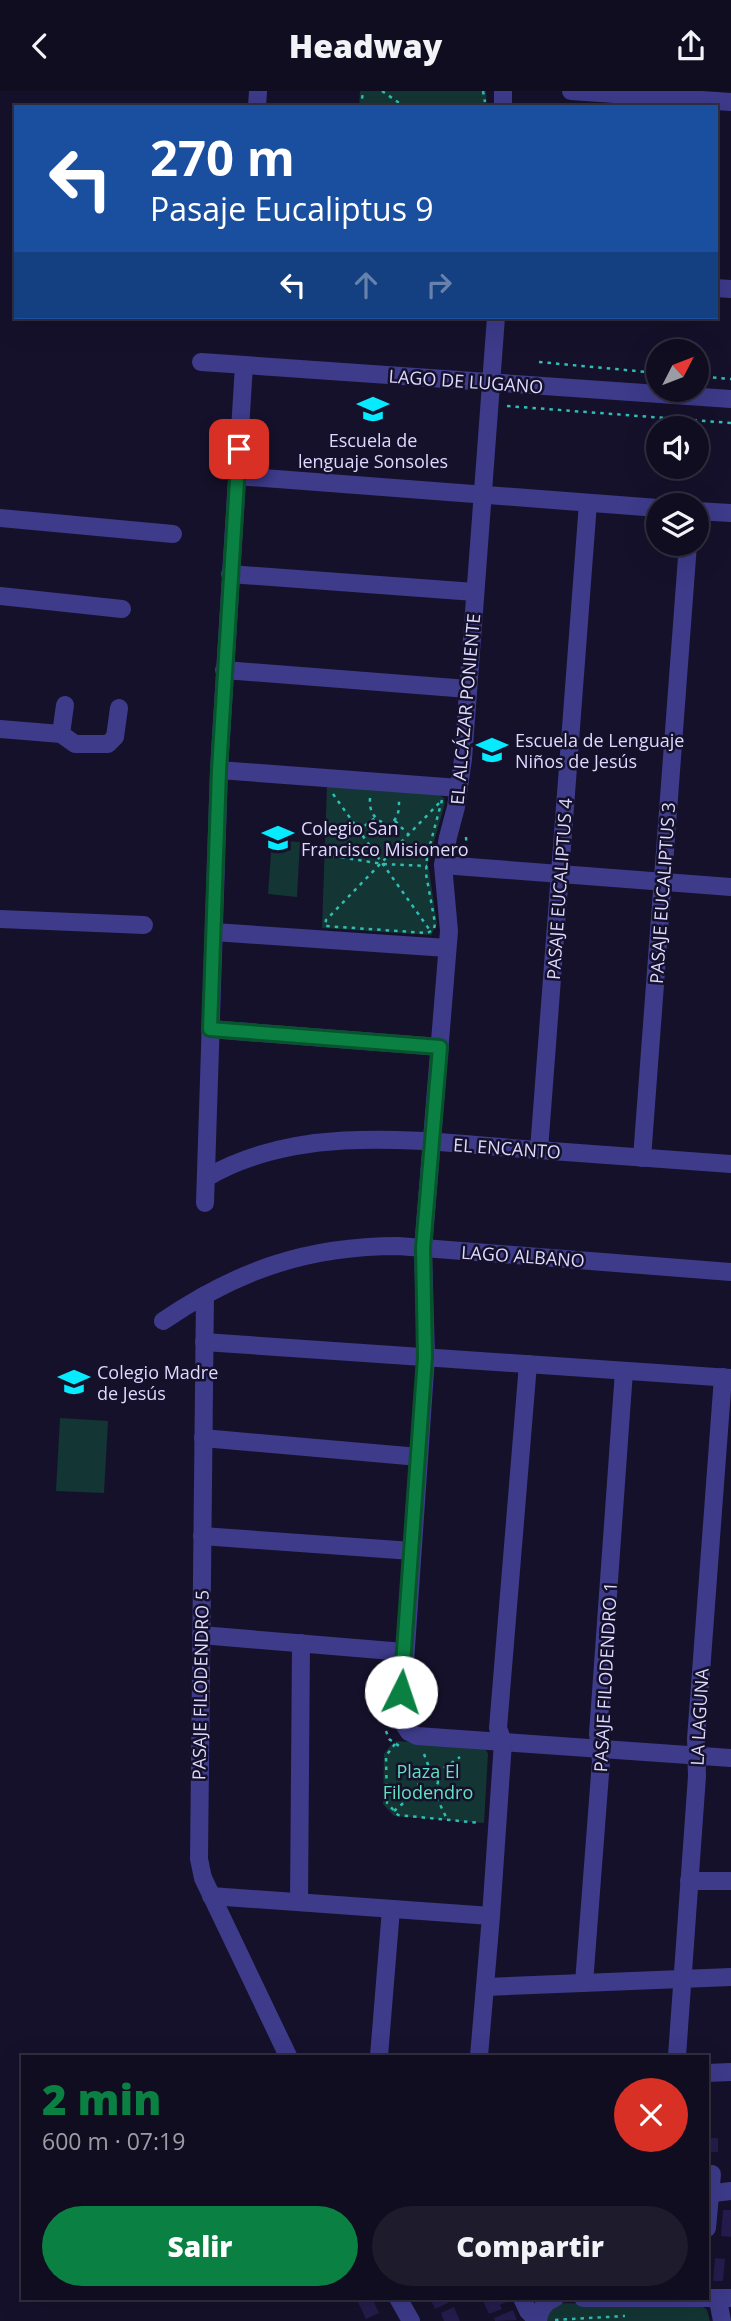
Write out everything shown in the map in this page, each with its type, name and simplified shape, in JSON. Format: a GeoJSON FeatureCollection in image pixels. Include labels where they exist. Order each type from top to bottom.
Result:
{"type":"FeatureCollection","features":[{"type":"Feature","properties":{"kind":"street"},"geometry":{"type":"LineString","coordinates":[[571,91],[614,97],[710,99],[731,102]]}},
{"type":"Feature","properties":{"kind":"street","name":"EL ALCÁZAR PONIENTE"},"geometry":{"type":"LineString","coordinates":[[496,319],[459,788],[435,866],[449,931],[423,1248],[425,1357],[400,1713],[405,1727],[417,1736],[503,1742]]}},
{"type":"Feature","properties":{"kind":"street","name":"LAGO DE LUGANO"},"geometry":{"type":"LineString","coordinates":[[201,362],[731,399]]}},
{"type":"Feature","properties":{"kind":"street"},"geometry":{"type":"LineString","coordinates":[[205,1203],[219,770],[244,365]]}},
{"type":"Feature","properties":{"kind":"street"},"geometry":{"type":"LineString","coordinates":[[237,476],[646,507]]}},
{"type":"Feature","properties":{"kind":"street","name":"PASAJE EUCALIPTUS 4"},"geometry":{"type":"LineString","coordinates":[[539,1150],[589,503]]}},
{"type":"Feature","properties":{"kind":"street"},"geometry":{"type":"LineString","coordinates":[[709,512],[731,513]]}},
{"type":"Feature","properties":{"kind":"street"},"geometry":{"type":"LineString","coordinates":[[0,518],[173,534]]}},
{"type":"Feature","properties":{"kind":"street","name":"PASAJE EUCALIPTUS 3"},"geometry":{"type":"LineString","coordinates":[[642,1158],[687,556]]}},
{"type":"Feature","properties":{"kind":"street"},"geometry":{"type":"LineString","coordinates":[[230,574],[475,591]]}},
{"type":"Feature","properties":{"kind":"street"},"geometry":{"type":"LineString","coordinates":[[0,596],[122,609]]}},
{"type":"Feature","properties":{"kind":"street"},"geometry":{"type":"LineString","coordinates":[[224,670],[468,689]]}},
{"type":"Feature","properties":{"kind":"street"},"geometry":{"type":"LineString","coordinates":[[61,734],[65,705]]}},
{"type":"Feature","properties":{"kind":"street"},"geometry":{"type":"LineString","coordinates":[[0,729],[61,734],[75,744],[108,744],[115,737],[119,708]]}},
{"type":"Feature","properties":{"kind":"street"},"geometry":{"type":"LineString","coordinates":[[219,770],[459,788]]}},
{"type":"Feature","properties":{"kind":"street"},"geometry":{"type":"LineString","coordinates":[[435,866],[731,887]]}},
{"type":"Feature","properties":{"kind":"street"},"geometry":{"type":"LineString","coordinates":[[0,919],[144,925]]}},
{"type":"Feature","properties":{"kind":"street"},"geometry":{"type":"LineString","coordinates":[[214,932],[447,948]]}},
{"type":"Feature","properties":{"kind":"street"},"geometry":{"type":"LineString","coordinates":[[210,1029],[440,1047]]}},
{"type":"Feature","properties":{"kind":"street","name":"EL ENCANTO"},"geometry":{"type":"LineString","coordinates":[[205,1178],[258,1156],[293,1148],[352,1142],[432,1142],[731,1164]]}},
{"type":"Feature","properties":{"kind":"street","name":"LAGO ALBANO"},"geometry":{"type":"LineString","coordinates":[[163,1321],[225,1283],[268,1265],[317,1252],[371,1246],[731,1272]]}},
{"type":"Feature","properties":{"kind":"street","name":"PASAJE FILODENDRO 5"},"geometry":{"type":"LineString","coordinates":[[205,1294],[198,1859],[211,1896],[288,2055]]}},
{"type":"Feature","properties":{"kind":"street"},"geometry":{"type":"LineString","coordinates":[[204,1342],[727,1378]]}},
{"type":"Feature","properties":{"kind":"street"},"geometry":{"type":"LineString","coordinates":[[479,2055],[492,1916],[503,1742],[498,1728],[528,1364]]}},
{"type":"Feature","properties":{"kind":"street","name":"PASAJE FILODENDRO 1"},"geometry":{"type":"LineString","coordinates":[[584,1983],[601,1761],[599,1720],[624,1371]]}},
{"type":"Feature","properties":{"kind":"street","name":"LA LAGUNA"},"geometry":{"type":"LineString","coordinates":[[677,2055],[697,1776],[696,1755],[727,1378]]}},
{"type":"Feature","properties":{"kind":"street"},"geometry":{"type":"LineString","coordinates":[[203,1438],[419,1457]]}},
{"type":"Feature","properties":{"kind":"street"},"geometry":{"type":"LineString","coordinates":[[202,1536],[412,1551]]}},
{"type":"Feature","properties":{"kind":"street"},"geometry":{"type":"LineString","coordinates":[[201,1635],[404,1652]]}},
{"type":"Feature","properties":{"kind":"street"},"geometry":{"type":"LineString","coordinates":[[299,1902],[301,1643]]}},
{"type":"Feature","properties":{"kind":"street"},"geometry":{"type":"LineString","coordinates":[[503,1742],[731,1758]]}},
{"type":"Feature","properties":{"kind":"street"},"geometry":{"type":"LineString","coordinates":[[689,1881],[731,1881]]}},
{"type":"Feature","properties":{"kind":"street"},"geometry":{"type":"LineString","coordinates":[[211,1896],[492,1916]]}},
{"type":"Feature","properties":{"kind":"street"},"geometry":{"type":"LineString","coordinates":[[379,2055],[391,1909]]}},
{"type":"Feature","properties":{"kind":"street"},"geometry":{"type":"LineString","coordinates":[[485,1987],[731,1977]]}},
{"type":"Feature","properties":{"kind":"street"},"geometry":{"type":"LineString","coordinates":[[709,2073],[731,2072]]}},
{"type":"Feature","properties":{"kind":"street"},"geometry":{"type":"LineString","coordinates":[[731,2174],[710,2174],[709,2195],[731,2191]]}},
{"type":"Feature","properties":{"kind":"street"},"geometry":{"type":"LineString","coordinates":[[722,2321],[724,2299]]}},
{"type":"Feature","properties":{"kind":"street"},"geometry":{"type":"LineString","coordinates":[[399,2300],[411,2321]]}},
{"type":"Feature","properties":{"kind":"street"},"geometry":{"type":"LineString","coordinates":[[523,2300],[528,2311],[538,2321]]}},
{"type":"Feature","properties":{"kind":"street"},"geometry":{"type":"LineString","coordinates":[[538,2321],[543,2307],[552,2300]]}},
{"type":"Feature","properties":{"kind":"path"},"geometry":{"type":"LineString","coordinates":[[382,91],[402,105]]}},
{"type":"Feature","properties":{"kind":"path"},"geometry":{"type":"LineString","coordinates":[[538,362],[646,372]]}},
{"type":"Feature","properties":{"kind":"path"},"geometry":{"type":"LineString","coordinates":[[709,377],[731,379]]}},
{"type":"Feature","properties":{"kind":"path"},"geometry":{"type":"LineString","coordinates":[[489,405],[731,423]]}},
{"type":"Feature","properties":{"kind":"path"},"geometry":{"type":"LineString","coordinates":[[330,789],[431,931]]}},
{"type":"Feature","properties":{"kind":"path"},"geometry":{"type":"LineString","coordinates":[[371,790],[371,812],[374,818],[388,825],[395,821],[399,813],[399,793]]}},
{"type":"Feature","properties":{"kind":"path"},"geometry":{"type":"LineString","coordinates":[[433,796],[442,800]]}},
{"type":"Feature","properties":{"kind":"path"},"geometry":{"type":"LineString","coordinates":[[442,800],[427,856],[435,866],[429,897],[434,930],[427,933],[325,926],[326,920],[442,800]]}},
{"type":"Feature","properties":{"kind":"path"},"geometry":{"type":"LineString","coordinates":[[358,831],[374,818]]}},
{"type":"Feature","properties":{"kind":"path"},"geometry":{"type":"LineString","coordinates":[[395,821],[409,835]]}},
{"type":"Feature","properties":{"kind":"path"},"geometry":{"type":"LineString","coordinates":[[333,856],[383,864],[435,866]]}},
{"type":"Feature","properties":{"kind":"path"},"geometry":{"type":"LineString","coordinates":[[395,1744],[386,1756],[387,1803],[398,1815],[498,1824]]}},
{"type":"Feature","properties":{"kind":"path"},"geometry":{"type":"LineString","coordinates":[[421,1748],[439,1783],[433,1790],[426,1791],[421,1788],[418,1778],[423,1772],[430,1770]]}},
{"type":"Feature","properties":{"kind":"path"},"geometry":{"type":"LineString","coordinates":[[436,1774],[469,1751]]}},
{"type":"Feature","properties":{"kind":"path"},"geometry":{"type":"LineString","coordinates":[[393,1811],[421,1788]]}},
{"type":"Feature","properties":{"kind":"path"},"geometry":{"type":"LineString","coordinates":[[433,1790],[447,1819]]}},
{"type":"Feature","properties":{"kind":"green space"},"geometry":{"type":"Polygon","coordinates":[[[360,91],[486,91],[487,105],[359,105],[360,91]]]}},
{"type":"Feature","properties":{"kind":"green space"},"geometry":{"type":"Polygon","coordinates":[[[327,784],[438,794],[444,798],[445,803],[428,863],[437,924],[431,935],[322,928],[327,784]]]}},
{"type":"Feature","properties":{"kind":"green space"},"geometry":{"type":"Polygon","coordinates":[[[272,840],[300,842],[297,897],[268,894],[272,840]]]}},
{"type":"Feature","properties":{"kind":"green space"},"geometry":{"type":"Polygon","coordinates":[[[60,1418],[108,1421],[104,1493],[56,1491],[60,1418]]]}},
{"type":"Feature","properties":{"kind":"green space","name":"Plaza El Filodendro"},"geometry":{"type":"Polygon","coordinates":[[[397,1741],[478,1747],[486,1750],[488,1754],[484,1823],[394,1816],[383,1804],[384,1754],[397,1741]]]}},
{"type":"Feature","properties":{"kind":"green space"},"geometry":{"type":"Polygon","coordinates":[[[558,2303],[702,2306],[707,2310],[710,2321],[544,2321],[545,2315],[558,2303]]]}},
{"type":"Feature","properties":{"kind":"building"},"geometry":{"type":"Polygon","coordinates":[[[709,2138],[718,2138],[718,2152],[709,2152],[709,2138]]]}},
{"type":"Feature","properties":{"kind":"building"},"geometry":{"type":"Polygon","coordinates":[[[723,2210],[731,2210],[731,2237],[721,2236],[723,2210]]]}},
{"type":"Feature","properties":{"kind":"building"},"geometry":{"type":"Polygon","coordinates":[[[715,2258],[725,2259],[723,2281],[713,2281],[715,2258]]]}},
{"type":"Feature","properties":{"kind":"building"},"geometry":{"type":"Polygon","coordinates":[[[357,2300],[373,2300],[379,2313],[366,2319],[357,2300]]]}},
{"type":"Feature","properties":{"kind":"building"},"geometry":{"type":"Polygon","coordinates":[[[431,2300],[447,2300],[448,2303],[435,2309],[431,2300]]]}},
{"type":"Feature","properties":{"kind":"building"},"geometry":{"type":"Polygon","coordinates":[[[483,2301],[506,2302],[500,2305],[502,2309],[489,2314],[483,2301]]]}},
{"type":"Feature","properties":{"kind":"building"},"geometry":{"type":"Polygon","coordinates":[[[454,2307],[460,2321],[444,2321],[441,2313],[454,2307]]]}},
{"type":"Feature","properties":{"kind":"building"},"geometry":{"type":"Polygon","coordinates":[[[513,2310],[517,2320],[495,2321],[494,2318],[513,2310]]]}},
{"type":"Feature","properties":{"kind":"place","name":"Escuela de lenguaje Sonsoles"},"geometry":{"type":"Point","coordinates":[373,409]}},
{"type":"Feature","properties":{"kind":"place","name":"Escuela de Lenguaje Niños de Jesús"},"geometry":{"type":"Point","coordinates":[492,750]}},
{"type":"Feature","properties":{"kind":"place","name":"Colegio San Francisco Misionero"},"geometry":{"type":"Point","coordinates":[278,838]}},
{"type":"Feature","properties":{"kind":"place","name":"Colegio Madre de Jesús"},"geometry":{"type":"Point","coordinates":[74,1382]}},
{"type":"Feature","properties":{"kind":"route"},"geometry":{"type":"LineString","coordinates":[[239,449],[219,770],[210,1029],[440,1047],[423,1248],[425,1357],[401,1692]]}}]}
